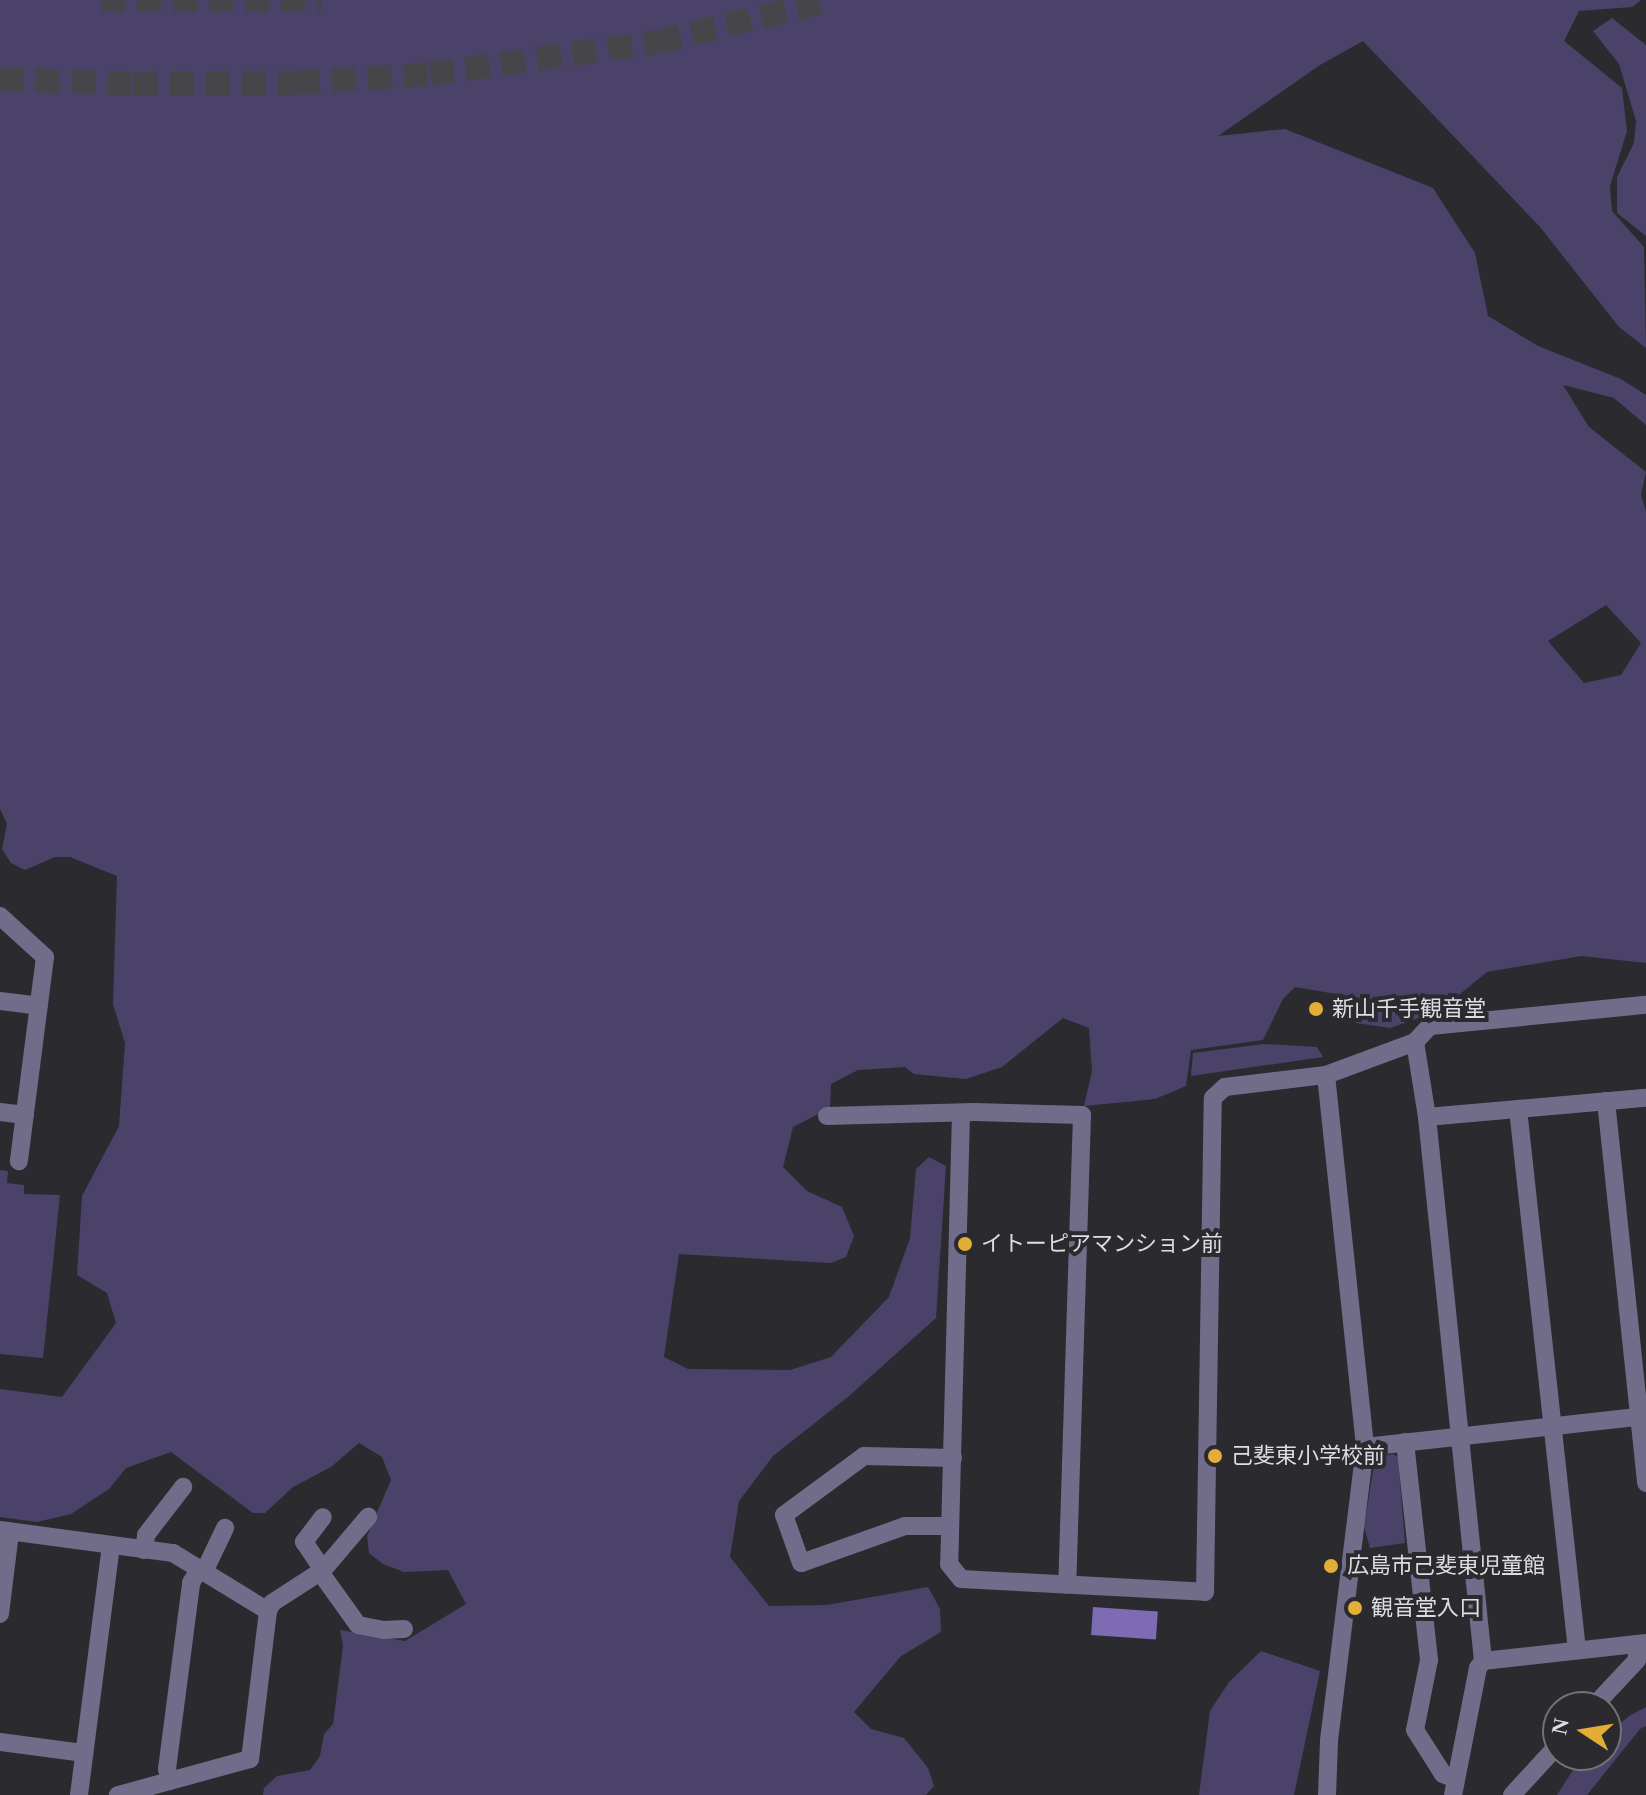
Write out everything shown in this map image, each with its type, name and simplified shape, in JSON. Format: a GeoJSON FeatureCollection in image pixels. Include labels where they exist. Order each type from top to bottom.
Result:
{"type":"FeatureCollection","features":[{"type":"Feature","properties":{"kind":"street"},"geometry":{"type":"LineString","coordinates":[[0,916],[45,957],[19,1161]]}},
{"type":"Feature","properties":{"kind":"street"},"geometry":{"type":"LineString","coordinates":[[0,1001],[39,1006]]}},
{"type":"Feature","properties":{"kind":"street"},"geometry":{"type":"LineString","coordinates":[[961,1114],[949,1564],[961,1579],[1205,1592],[1213,1098],[1225,1087],[1326,1075],[1415,1042],[1430,1026],[1646,1005]]}},
{"type":"Feature","properties":{"kind":"street"},"geometry":{"type":"LineString","coordinates":[[1415,1042],[1427,1117],[1483,1661],[1478,1668],[1454,1787]]}},
{"type":"Feature","properties":{"kind":"street"},"geometry":{"type":"LineString","coordinates":[[1326,1075],[1365,1447],[1329,1741],[1327,1795]]}},
{"type":"Feature","properties":{"kind":"street"},"geometry":{"type":"LineString","coordinates":[[1427,1117],[1646,1098]]}},
{"type":"Feature","properties":{"kind":"street"},"geometry":{"type":"LineString","coordinates":[[1606,1101],[1643,1417],[1646,1483]]}},
{"type":"Feature","properties":{"kind":"street"},"geometry":{"type":"LineString","coordinates":[[1518,1109],[1577,1650]]}},
{"type":"Feature","properties":{"kind":"street"},"geometry":{"type":"LineString","coordinates":[[0,1112],[25,1115]]}},
{"type":"Feature","properties":{"kind":"street"},"geometry":{"type":"LineString","coordinates":[[827,1116],[1082,1115],[1067,1585]]}},
{"type":"Feature","properties":{"kind":"street"},"geometry":{"type":"LineString","coordinates":[[1365,1447],[1643,1417]]}},
{"type":"Feature","properties":{"kind":"street"},"geometry":{"type":"LineString","coordinates":[[1405,1442],[1429,1660],[1415,1730],[1454,1787]]}},
{"type":"Feature","properties":{"kind":"street"},"geometry":{"type":"LineString","coordinates":[[950,1526],[905,1526],[801,1563],[784,1515],[864,1456],[953,1458]]}},
{"type":"Feature","properties":{"kind":"street"},"geometry":{"type":"LineString","coordinates":[[144,1550],[146,1535],[183,1487]]}},
{"type":"Feature","properties":{"kind":"street"},"geometry":{"type":"LineString","coordinates":[[323,1517],[298,1546],[322,1571],[358,1625],[383,1630],[404,1629]]}},
{"type":"Feature","properties":{"kind":"street"},"geometry":{"type":"LineString","coordinates":[[118,1795],[250,1759],[268,1611],[272,1603],[322,1571],[368,1517]]}},
{"type":"Feature","properties":{"kind":"street"},"geometry":{"type":"LineString","coordinates":[[170,1781],[167,1769],[191,1583],[225,1528]]}},
{"type":"Feature","properties":{"kind":"street"},"geometry":{"type":"LineString","coordinates":[[0,1614],[5,1531],[173,1553],[268,1611]]}},
{"type":"Feature","properties":{"kind":"street"},"geometry":{"type":"LineString","coordinates":[[79,1795],[111,1545]]}},
{"type":"Feature","properties":{"kind":"street"},"geometry":{"type":"LineString","coordinates":[[1483,1661],[1642,1644],[1637,1660],[1608,1691]]}},
{"type":"Feature","properties":{"kind":"street"},"geometry":{"type":"LineString","coordinates":[[0,1742],[84,1753]]}},
{"type":"Feature","properties":{"kind":"street"},"geometry":{"type":"LineString","coordinates":[[1512,1795],[1542,1762]]}},
{"type":"Feature","properties":{"kind":"shaded area"},"geometry":{"type":"Polygon","coordinates":[[[0,0],[1641,0],[1632,7],[1579,11],[1564,41],[1622,88],[1627,131],[1610,186],[1612,211],[1644,247],[1646,348],[1619,327],[1540,227],[1363,41],[1320,65],[1218,136],[1285,129],[1433,188],[1475,253],[1488,316],[1538,346],[1621,379],[1646,395],[1646,425],[1614,398],[1563,385],[1589,427],[1646,472],[1641,495],[1646,512],[1646,963],[1581,956],[1487,972],[1439,1011],[1390,1028],[1356,1023],[1360,998],[1295,987],[1283,999],[1263,1040],[1191,1050],[1186,1086],[1155,1099],[1084,1106],[1092,1071],[1089,1028],[1063,1018],[1002,1067],[966,1079],[914,1074],[905,1067],[858,1070],[831,1084],[830,1108],[793,1127],[783,1167],[807,1191],[842,1207],[854,1236],[846,1257],[831,1263],[679,1254],[664,1357],[688,1369],[790,1370],[831,1357],[889,1297],[910,1238],[916,1169],[929,1157],[946,1166],[936,1318],[849,1396],[773,1456],[739,1501],[730,1557],[769,1606],[827,1605],[928,1587],[940,1609],[941,1632],[901,1656],[854,1712],[871,1729],[904,1738],[928,1768],[934,1786],[926,1795],[263,1795],[264,1788],[277,1776],[310,1770],[320,1756],[324,1734],[333,1724],[343,1646],[340,1630],[405,1641],[466,1604],[448,1570],[404,1572],[383,1564],[369,1553],[367,1536],[391,1480],[382,1457],[359,1443],[331,1467],[293,1487],[265,1513],[253,1513],[171,1452],[126,1468],[109,1489],[71,1514],[37,1522],[0,1517],[0,1389],[62,1397],[116,1323],[107,1293],[77,1275],[82,1196],[119,1126],[125,1043],[113,1004],[117,876],[70,857],[55,857],[25,870],[11,863],[2,849],[7,824],[0,809],[0,0]],[[1606,605],[1548,641],[1584,683],[1621,675],[1641,643],[1606,605]]]}},
{"type":"Feature","properties":{"kind":"shaded area"},"geometry":{"type":"Polygon","coordinates":[[[1612,18],[1646,45],[1646,236],[1617,213],[1617,177],[1634,143],[1636,121],[1619,64],[1593,31],[1612,18]]]}},
{"type":"Feature","properties":{"kind":"shaded area"},"geometry":{"type":"Polygon","coordinates":[[[1264,1044],[1317,1047],[1323,1057],[1191,1076],[1193,1053],[1264,1044]]]}},
{"type":"Feature","properties":{"kind":"shaded area"},"geometry":{"type":"Polygon","coordinates":[[[0,1170],[8,1171],[7,1183],[24,1185],[24,1194],[60,1195],[43,1358],[0,1354],[0,1170]]]}},
{"type":"Feature","properties":{"kind":"shaded area"},"geometry":{"type":"Polygon","coordinates":[[[1393,1454],[1398,1457],[1405,1543],[1370,1548],[1364,1527],[1374,1465],[1378,1457],[1393,1454]]]}},
{"type":"Feature","properties":{"kind":"shaded area"},"geometry":{"type":"Polygon","coordinates":[[[1093,1607],[1158,1612],[1156,1639],[1091,1635],[1093,1607]]]}},
{"type":"Feature","properties":{"kind":"shaded area"},"geometry":{"type":"Polygon","coordinates":[[[1261,1651],[1320,1671],[1294,1795],[1199,1795],[1210,1711],[1229,1682],[1261,1651]]]}},
{"type":"Feature","properties":{"kind":"shaded area"},"geometry":{"type":"Polygon","coordinates":[[[1646,1707],[1646,1726],[1622,1751],[1622,1722],[1646,1707]]]}},
{"type":"Feature","properties":{"kind":"shaded area"},"geometry":{"type":"Polygon","coordinates":[[[1572,1771],[1606,1771],[1587,1795],[1557,1795],[1572,1771]]]}},
{"type":"Feature","properties":{"kind":"tunnel"},"geometry":{"type":"LineString","coordinates":[[101,0],[322,0]]}},
{"type":"Feature","properties":{"kind":"tunnel"},"geometry":{"type":"LineString","coordinates":[[0,79],[134,84],[296,83],[430,74],[657,42],[831,0]]}},
{"type":"Feature","properties":{"kind":"place","name":"新山千手観音堂"},"geometry":{"type":"Point","coordinates":[1316,1009]}},
{"type":"Feature","properties":{"kind":"place","name":"イトーピアマンション前"},"geometry":{"type":"Point","coordinates":[965,1244]}},
{"type":"Feature","properties":{"kind":"place","name":"己斐東小学校前"},"geometry":{"type":"Point","coordinates":[1215,1456]}},
{"type":"Feature","properties":{"kind":"place","name":"広島市己斐東児童館"},"geometry":{"type":"Point","coordinates":[1331,1566]}},
{"type":"Feature","properties":{"kind":"place","name":"観音堂入口"},"geometry":{"type":"Point","coordinates":[1355,1608]}}]}
